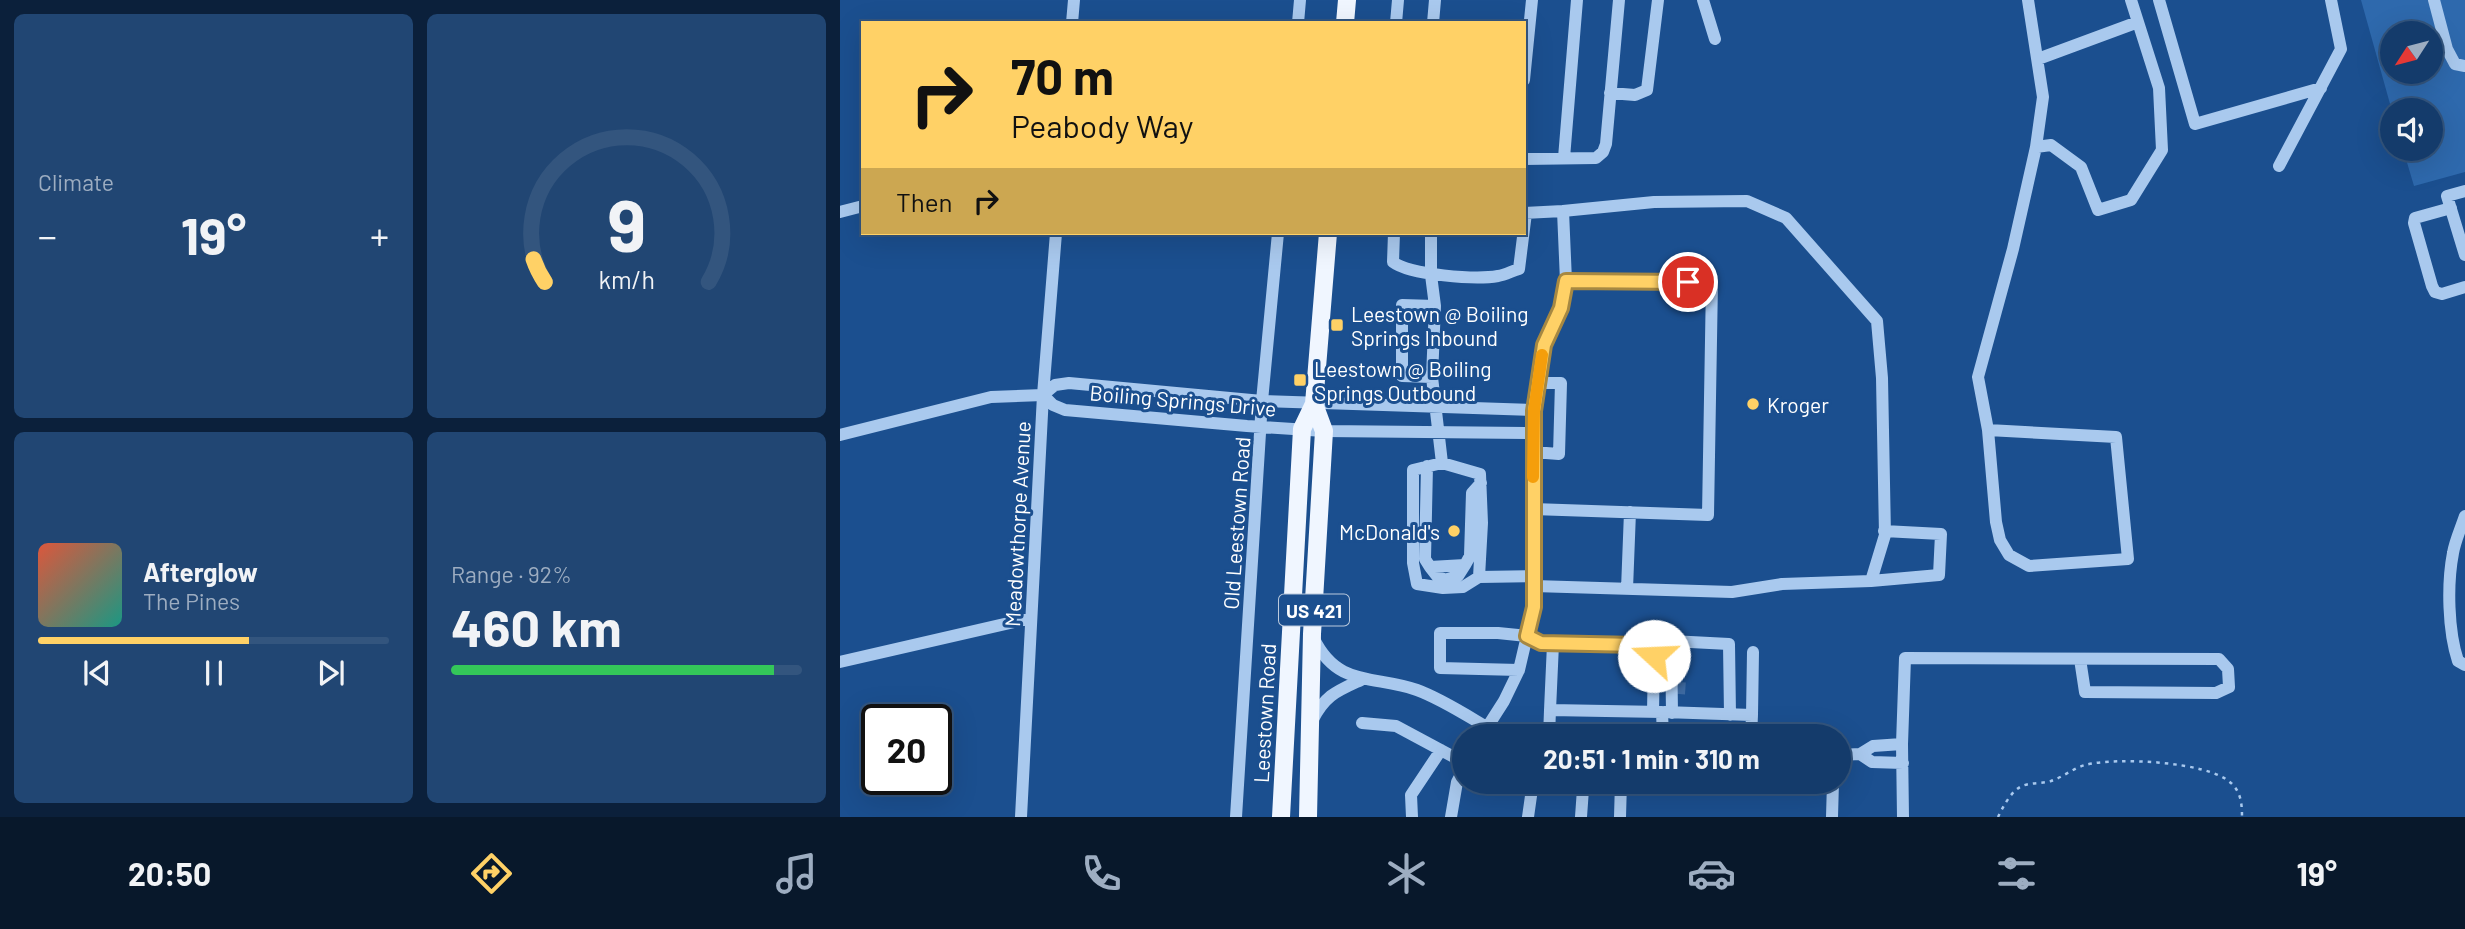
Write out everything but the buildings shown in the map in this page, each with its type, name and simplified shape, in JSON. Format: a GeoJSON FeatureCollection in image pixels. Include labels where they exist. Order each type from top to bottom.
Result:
{"type":"FeatureCollection","features":[{"type":"Feature","properties":{"kind":"main road"},"geometry":{"type":"LineString","coordinates":[[1345,21],[1347,0]]}},
{"type":"Feature","properties":{"kind":"main road","name":"Leestown Road"},"geometry":{"type":"LineString","coordinates":[[1281,817],[1303,429],[1314,404],[1328,235]]}},
{"type":"Feature","properties":{"kind":"main road","name":"Leestown Road"},"geometry":{"type":"LineString","coordinates":[[1308,817],[1312,634],[1324,430],[1314,404]]}},
{"type":"Feature","properties":{"kind":"street"},"geometry":{"type":"LineString","coordinates":[[1072,21],[1074,0]]}},
{"type":"Feature","properties":{"kind":"street"},"geometry":{"type":"LineString","coordinates":[[1298,21],[1300,0]]}},
{"type":"Feature","properties":{"kind":"street"},"geometry":{"type":"LineString","coordinates":[[1396,21],[1398,0]]}},
{"type":"Feature","properties":{"kind":"street"},"geometry":{"type":"LineString","coordinates":[[1433,21],[1435,0]]}},
{"type":"Feature","properties":{"kind":"street"},"geometry":{"type":"LineString","coordinates":[[1526,60],[1532,0]]}},
{"type":"Feature","properties":{"kind":"street"},"geometry":{"type":"LineString","coordinates":[[1563,158],[1577,0]]}},
{"type":"Feature","properties":{"kind":"street"},"geometry":{"type":"LineString","coordinates":[[1526,159],[1596,158],[1603,152],[1619,0]]}},
{"type":"Feature","properties":{"kind":"street"},"geometry":{"type":"LineString","coordinates":[[1610,93],[1635,95],[1647,90],[1658,0]]}},
{"type":"Feature","properties":{"kind":"street"},"geometry":{"type":"LineString","coordinates":[[1703,0],[1715,39]]}},
{"type":"Feature","properties":{"kind":"street"},"geometry":{"type":"LineString","coordinates":[[1988,430],[2116,437],[2128,559],[2029,566],[2009,555],[2000,540],[1996,522],[1988,430],[1978,377],[2013,249],[2036,147],[2043,97],[2028,0]]}},
{"type":"Feature","properties":{"kind":"street"},"geometry":{"type":"LineString","coordinates":[[2036,147],[2052,145],[2081,167],[2098,210],[2131,200],[2162,150],[2159,88],[2131,0]]}},
{"type":"Feature","properties":{"kind":"street"},"geometry":{"type":"LineString","coordinates":[[2159,0],[2194,124],[2320,88]]}},
{"type":"Feature","properties":{"kind":"street"},"geometry":{"type":"LineString","coordinates":[[2279,166],[2341,49],[2331,0]]}},
{"type":"Feature","properties":{"kind":"street"},"geometry":{"type":"LineString","coordinates":[[2434,0],[2447,49],[2455,64],[2465,66]]}},
{"type":"Feature","properties":{"kind":"street"},"geometry":{"type":"LineString","coordinates":[[2038,59],[2138,22]]}},
{"type":"Feature","properties":{"kind":"street"},"geometry":{"type":"LineString","coordinates":[[2465,191],[2447,196],[2465,255]]}},
{"type":"Feature","properties":{"kind":"street"},"geometry":{"type":"LineString","coordinates":[[1526,213],[1654,202],[1747,201],[1786,218],[1877,321],[1882,378],[1884,531],[1871,581]]}},
{"type":"Feature","properties":{"kind":"street"},"geometry":{"type":"LineString","coordinates":[[840,212],[861,207]]}},
{"type":"Feature","properties":{"kind":"street"},"geometry":{"type":"LineString","coordinates":[[2451,208],[2415,218],[2414,223],[2435,292],[2442,294],[2465,287]]}},
{"type":"Feature","properties":{"kind":"street"},"geometry":{"type":"LineString","coordinates":[[1489,724],[1504,701],[1518,670],[1534,607],[1533,433],[1536,383],[1544,345],[1561,308],[1566,281],[1563,211]]}},
{"type":"Feature","properties":{"kind":"street","name":"Meadowthorpe Avenue"},"geometry":{"type":"LineString","coordinates":[[1021,817],[1043,395],[1056,235]]}},
{"type":"Feature","properties":{"kind":"street","name":"Old Leestown Road"},"geometry":{"type":"LineString","coordinates":[[1236,817],[1262,401],[1278,235]]}},
{"type":"Feature","properties":{"kind":"street"},"geometry":{"type":"LineString","coordinates":[[1394,235],[1393,262],[1400,267],[1432,275],[1497,276],[1519,269],[1523,235]]}},
{"type":"Feature","properties":{"kind":"street"},"geometry":{"type":"LineString","coordinates":[[1431,235],[1435,306],[1432,377],[1442,463]]}},
{"type":"Feature","properties":{"kind":"street"},"geometry":{"type":"LineString","coordinates":[[1533,509],[1708,515],[1712,282],[1566,281]]}},
{"type":"Feature","properties":{"kind":"street"},"geometry":{"type":"LineString","coordinates":[[1432,377],[1402,376],[1402,305],[1435,306]]}},
{"type":"Feature","properties":{"kind":"street","name":"Boiling Springs Drive"},"geometry":{"type":"LineString","coordinates":[[840,435],[991,397],[1043,395],[1055,385],[1069,383],[1262,401],[1534,411]]}},
{"type":"Feature","properties":{"kind":"street"},"geometry":{"type":"LineString","coordinates":[[1533,452],[1559,454],[1561,383],[1536,383]]}},
{"type":"Feature","properties":{"kind":"street","name":"Boiling Springs Drive"},"geometry":{"type":"LineString","coordinates":[[1043,395],[1052,405],[1065,410],[1261,427],[1533,433]]}},
{"type":"Feature","properties":{"kind":"street"},"geometry":{"type":"LineString","coordinates":[[1479,578],[1482,523],[1480,474],[1442,463],[1413,470],[1413,563],[1417,584],[1443,588],[1463,587],[1479,578],[1627,589],[1732,592],[1782,584],[1939,575],[1941,534],[1884,531]]}},
{"type":"Feature","properties":{"kind":"street"},"geometry":{"type":"LineString","coordinates":[[1427,466],[1425,559],[1430,567],[1465,565],[1470,556],[1472,493],[1481,483]]}},
{"type":"Feature","properties":{"kind":"street"},"geometry":{"type":"LineString","coordinates":[[1627,589],[1630,512]]}},
{"type":"Feature","properties":{"kind":"street"},"geometry":{"type":"LineString","coordinates":[[2465,516],[2453,552],[2450,609],[2451,640],[2458,662],[2465,664]]}},
{"type":"Feature","properties":{"kind":"street"},"geometry":{"type":"LineString","coordinates":[[840,662],[1031,618]]}},
{"type":"Feature","properties":{"kind":"street"},"geometry":{"type":"LineString","coordinates":[[1518,670],[1440,668],[1440,633],[1498,633],[1527,636],[1541,643],[1648,647],[1654,656],[1668,707]]}},
{"type":"Feature","properties":{"kind":"street"},"geometry":{"type":"LineString","coordinates":[[1312,634],[1321,652],[1337,668],[1361,680],[1418,690],[1471,724]]}},
{"type":"Feature","properties":{"kind":"street"},"geometry":{"type":"LineString","coordinates":[[1665,724],[1676,674],[1671,641],[1729,644],[1730,715]]}},
{"type":"Feature","properties":{"kind":"street"},"geometry":{"type":"LineString","coordinates":[[1549,724],[1553,643]]}},
{"type":"Feature","properties":{"kind":"street"},"geometry":{"type":"LineString","coordinates":[[1752,724],[1754,652]]}},
{"type":"Feature","properties":{"kind":"street"},"geometry":{"type":"LineString","coordinates":[[1903,817],[1905,658],[2219,659],[2228,669],[2229,687],[2216,693],[2085,692],[2080,659]]}},
{"type":"Feature","properties":{"kind":"street"},"geometry":{"type":"LineString","coordinates":[[1311,724],[1320,704],[1337,691],[1361,680]]}},
{"type":"Feature","properties":{"kind":"street"},"geometry":{"type":"LineString","coordinates":[[1550,710],[1668,707],[1752,715]]}},
{"type":"Feature","properties":{"kind":"street"},"geometry":{"type":"LineString","coordinates":[[1362,723],[1396,726],[1452,757]]}},
{"type":"Feature","properties":{"kind":"street"},"geometry":{"type":"LineString","coordinates":[[1851,754],[1860,754],[1873,746],[1902,744]]}},
{"type":"Feature","properties":{"kind":"street"},"geometry":{"type":"LineString","coordinates":[[1412,817],[1411,795],[1441,750]]}},
{"type":"Feature","properties":{"kind":"street"},"geometry":{"type":"LineString","coordinates":[[1860,754],[1872,762],[1903,763]]}},
{"type":"Feature","properties":{"kind":"street"},"geometry":{"type":"LineString","coordinates":[[1451,817],[1455,794]]}},
{"type":"Feature","properties":{"kind":"street"},"geometry":{"type":"LineString","coordinates":[[1528,817],[1531,794]]}},
{"type":"Feature","properties":{"kind":"street"},"geometry":{"type":"LineString","coordinates":[[1581,817],[1583,794]]}},
{"type":"Feature","properties":{"kind":"street"},"geometry":{"type":"LineString","coordinates":[[1620,794],[1620,817]]}},
{"type":"Feature","properties":{"kind":"street"},"geometry":{"type":"LineString","coordinates":[[1832,817],[1833,794]]}},
{"type":"Feature","properties":{"kind":"path"},"geometry":{"type":"LineString","coordinates":[[1998,817],[2019,787],[2053,780],[2084,765],[2116,762],[2194,767],[2215,773],[2237,789],[2242,817]]}},
{"type":"Feature","properties":{"kind":"shaded area"},"geometry":{"type":"Polygon","coordinates":[[[2361,0],[2465,0],[2465,172],[2414,186],[2407,161],[2443,161],[2443,98],[2388,98],[2384,84],[2443,84],[2443,21],[2380,21],[2380,68],[2361,0]]]}},
{"type":"Feature","properties":{"kind":"tunnel"},"geometry":{"type":"LineString","coordinates":[[1679,694],[1680,679]]}},
{"type":"Feature","properties":{"kind":"slow traffic"},"geometry":{"type":"LineString","coordinates":[[1533,477],[1536,383],[1542,355]]}},
{"type":"Feature","properties":{"kind":"place","name":"Leestown @ Boiling Springs Inbound"},"geometry":{"type":"Point","coordinates":[1337,325]}},
{"type":"Feature","properties":{"kind":"place","name":"Leestown @ Boiling Springs Outbound"},"geometry":{"type":"Point","coordinates":[1300,380]}},
{"type":"Feature","properties":{"kind":"place","name":"Kroger"},"geometry":{"type":"Point","coordinates":[1753,404]}},
{"type":"Feature","properties":{"kind":"place","name":"McDonald's"},"geometry":{"type":"Point","coordinates":[1454,531]}},
{"type":"Feature","properties":{"kind":"route"},"geometry":{"type":"LineString","coordinates":[[1654,656],[1648,647],[1638,645],[1541,643],[1527,636],[1534,607],[1533,452],[1536,383],[1544,345],[1561,308],[1566,281],[1688,282]]}}]}
